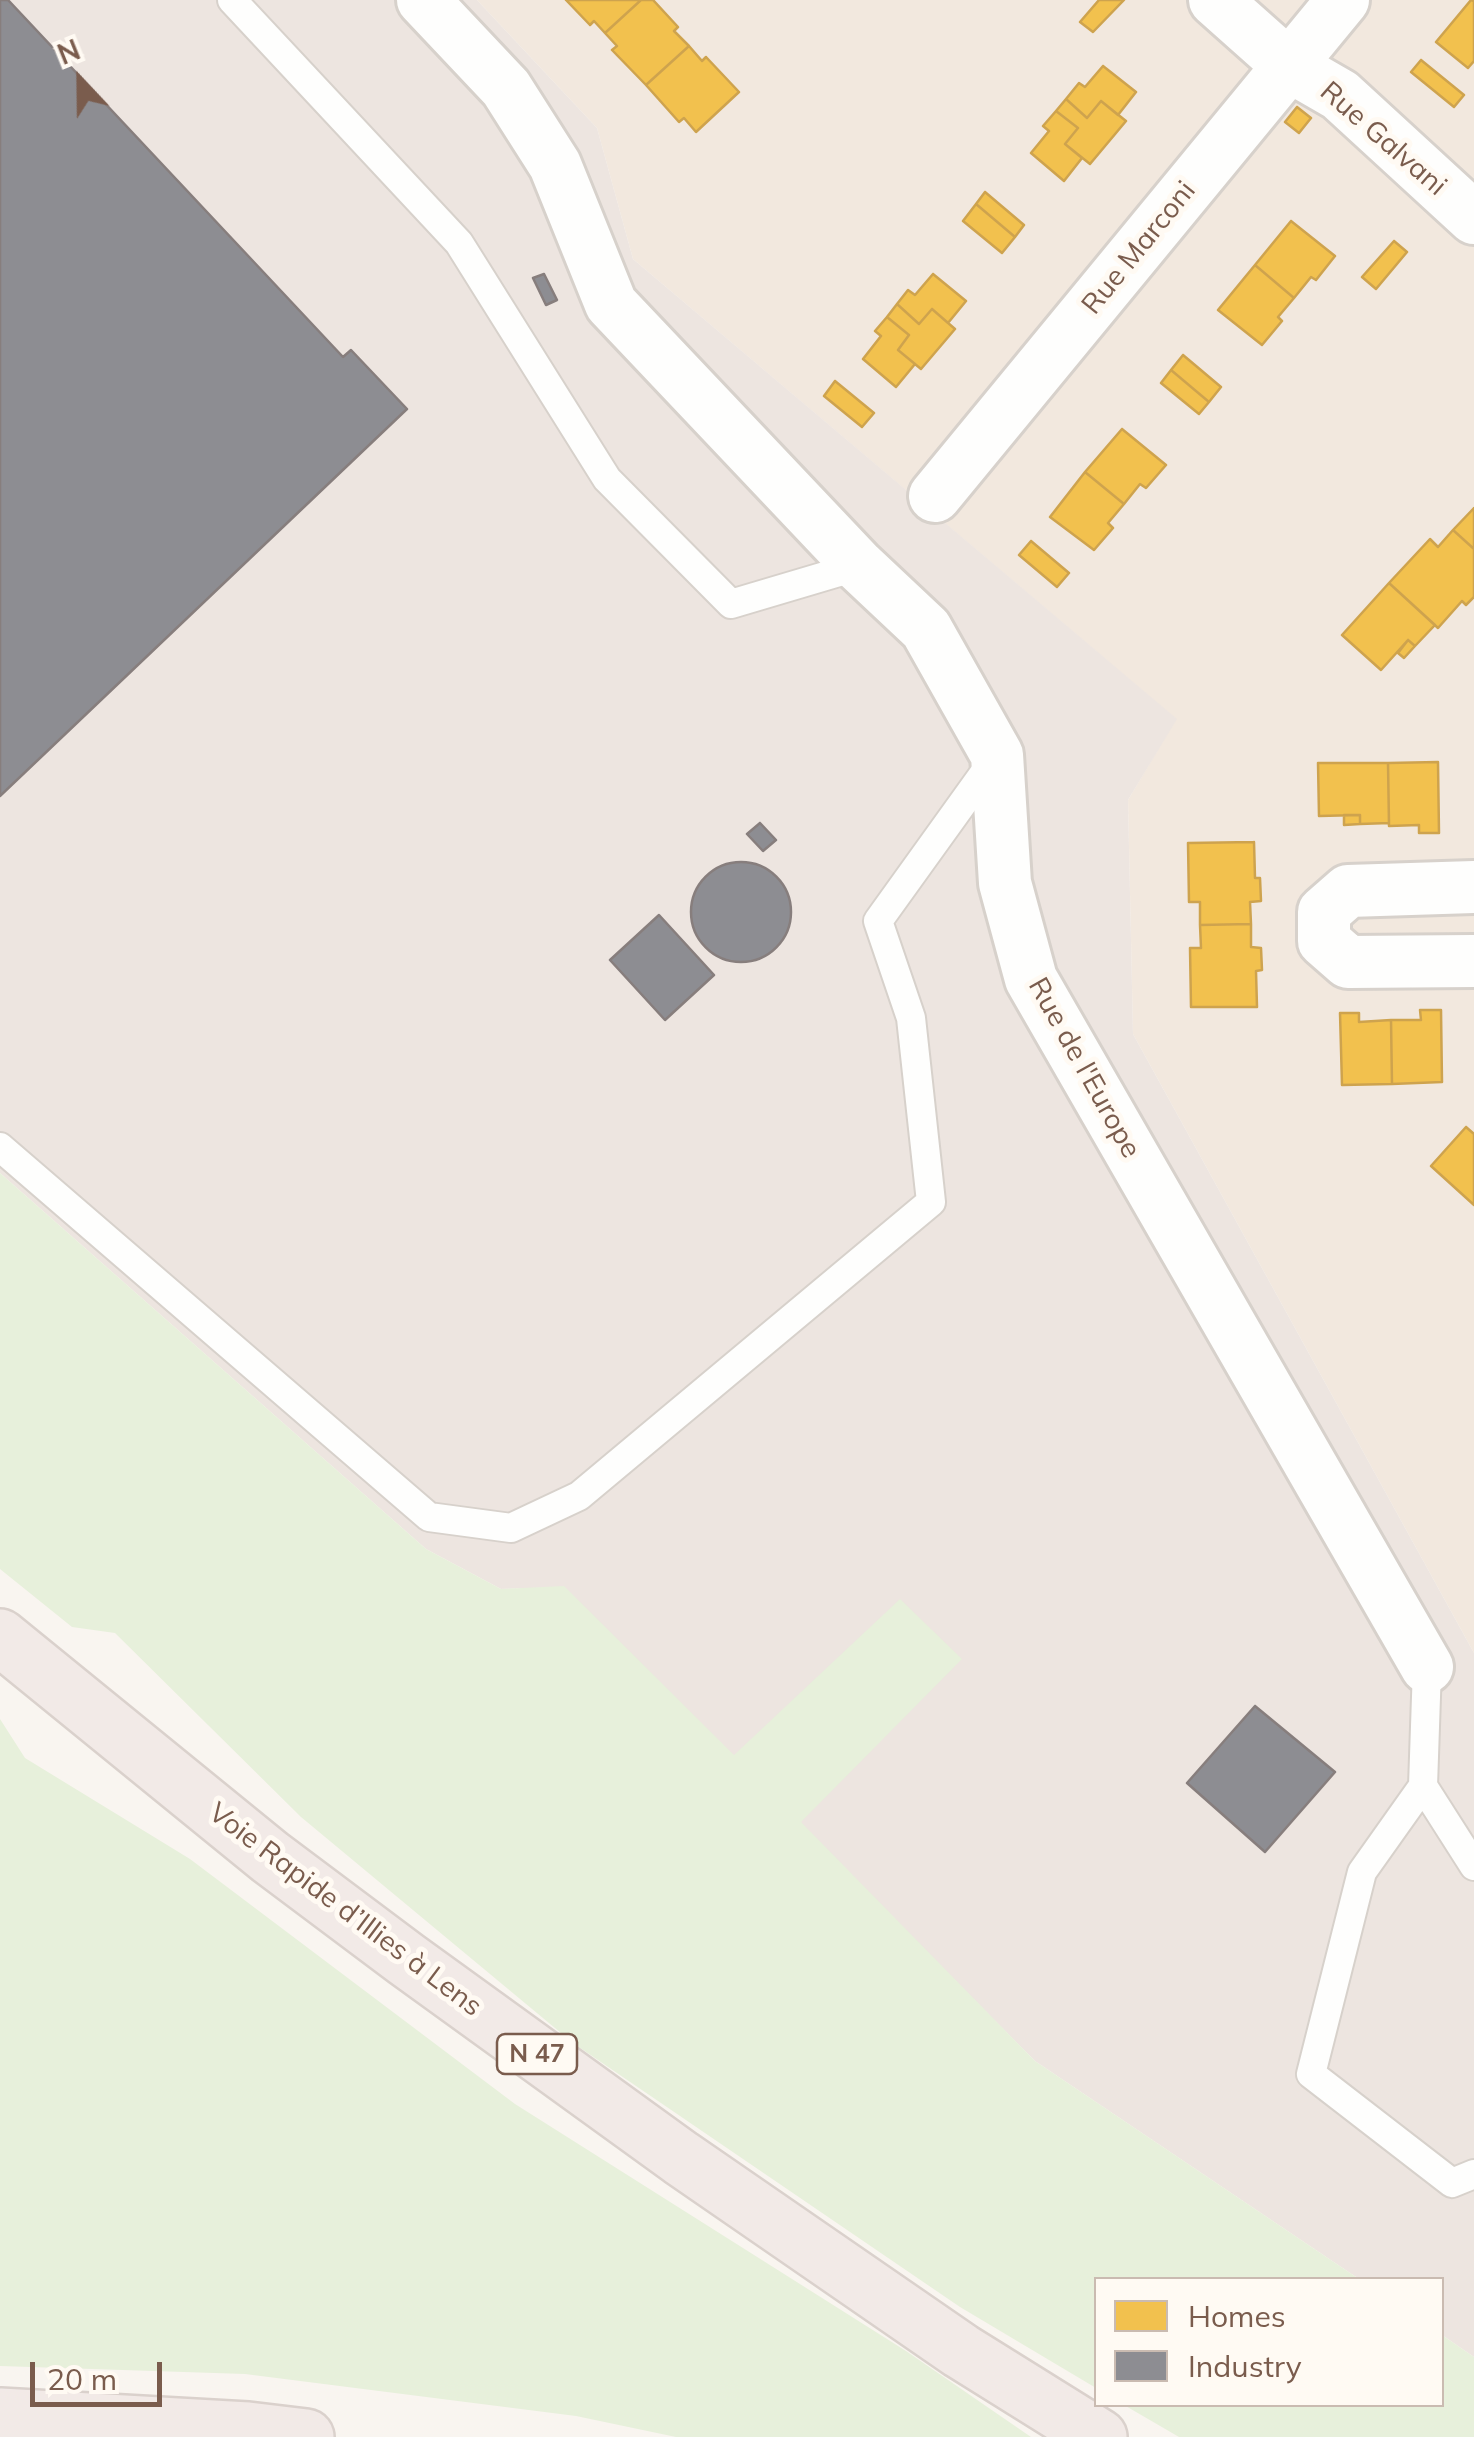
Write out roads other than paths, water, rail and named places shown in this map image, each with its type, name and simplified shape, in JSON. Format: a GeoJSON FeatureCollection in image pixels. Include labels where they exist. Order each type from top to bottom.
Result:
{"type":"FeatureCollection","features":[{"type":"Feature","properties":{"kind":"highway","name":"Voie Rapide d’Illies à Lens"},"geometry":{"type":"LineString","coordinates":[[0,1637],[270,1856],[422,1971],[696,2169],[962,2351],[1099,2437]]}},
{"type":"Feature","properties":{"kind":"highway"},"geometry":{"type":"LineString","coordinates":[[0,2416],[248,2430],[306,2437]]}},
{"type":"Feature","properties":{"kind":"street","name":"Rue de l'Europe"},"geometry":{"type":"LineString","coordinates":[[423,0],[506,88],[555,165],[611,304],[858,566],[926,629],[997,755],[1005,883],[1031,979],[1427,1667]]}},
{"type":"Feature","properties":{"kind":"street","name":"Rue Galvani"},"geometry":{"type":"LineString","coordinates":[[1216,0],[1288,65],[1340,95],[1474,218]]}},
{"type":"Feature","properties":{"kind":"street","name":"Rue Marconi"},"geometry":{"type":"LineString","coordinates":[[936,496],[1343,0]]}},
{"type":"Feature","properties":{"kind":"street"},"geometry":{"type":"LineString","coordinates":[[1474,887],[1348,891],[1324,912],[1324,941],[1348,962],[1474,962]]}},
{"type":"Feature","properties":{"kind":"lane"},"geometry":{"type":"LineString","coordinates":[[232,0],[459,243],[607,480],[731,604],[858,566]]}},
{"type":"Feature","properties":{"kind":"lane"},"geometry":{"type":"LineString","coordinates":[[0,1147],[429,1518],[511,1528],[580,1496],[931,1202],[911,1018],[878,921],[997,755]]}},
{"type":"Feature","properties":{"kind":"lane","name":"Rue de l'Europe"},"geometry":{"type":"LineString","coordinates":[[1423,1786],[1427,1667]]}},
{"type":"Feature","properties":{"kind":"lane"},"geometry":{"type":"LineString","coordinates":[[1474,1866],[1423,1786],[1362,1872],[1311,2074],[1452,2182],[1474,2174]]}}]}
